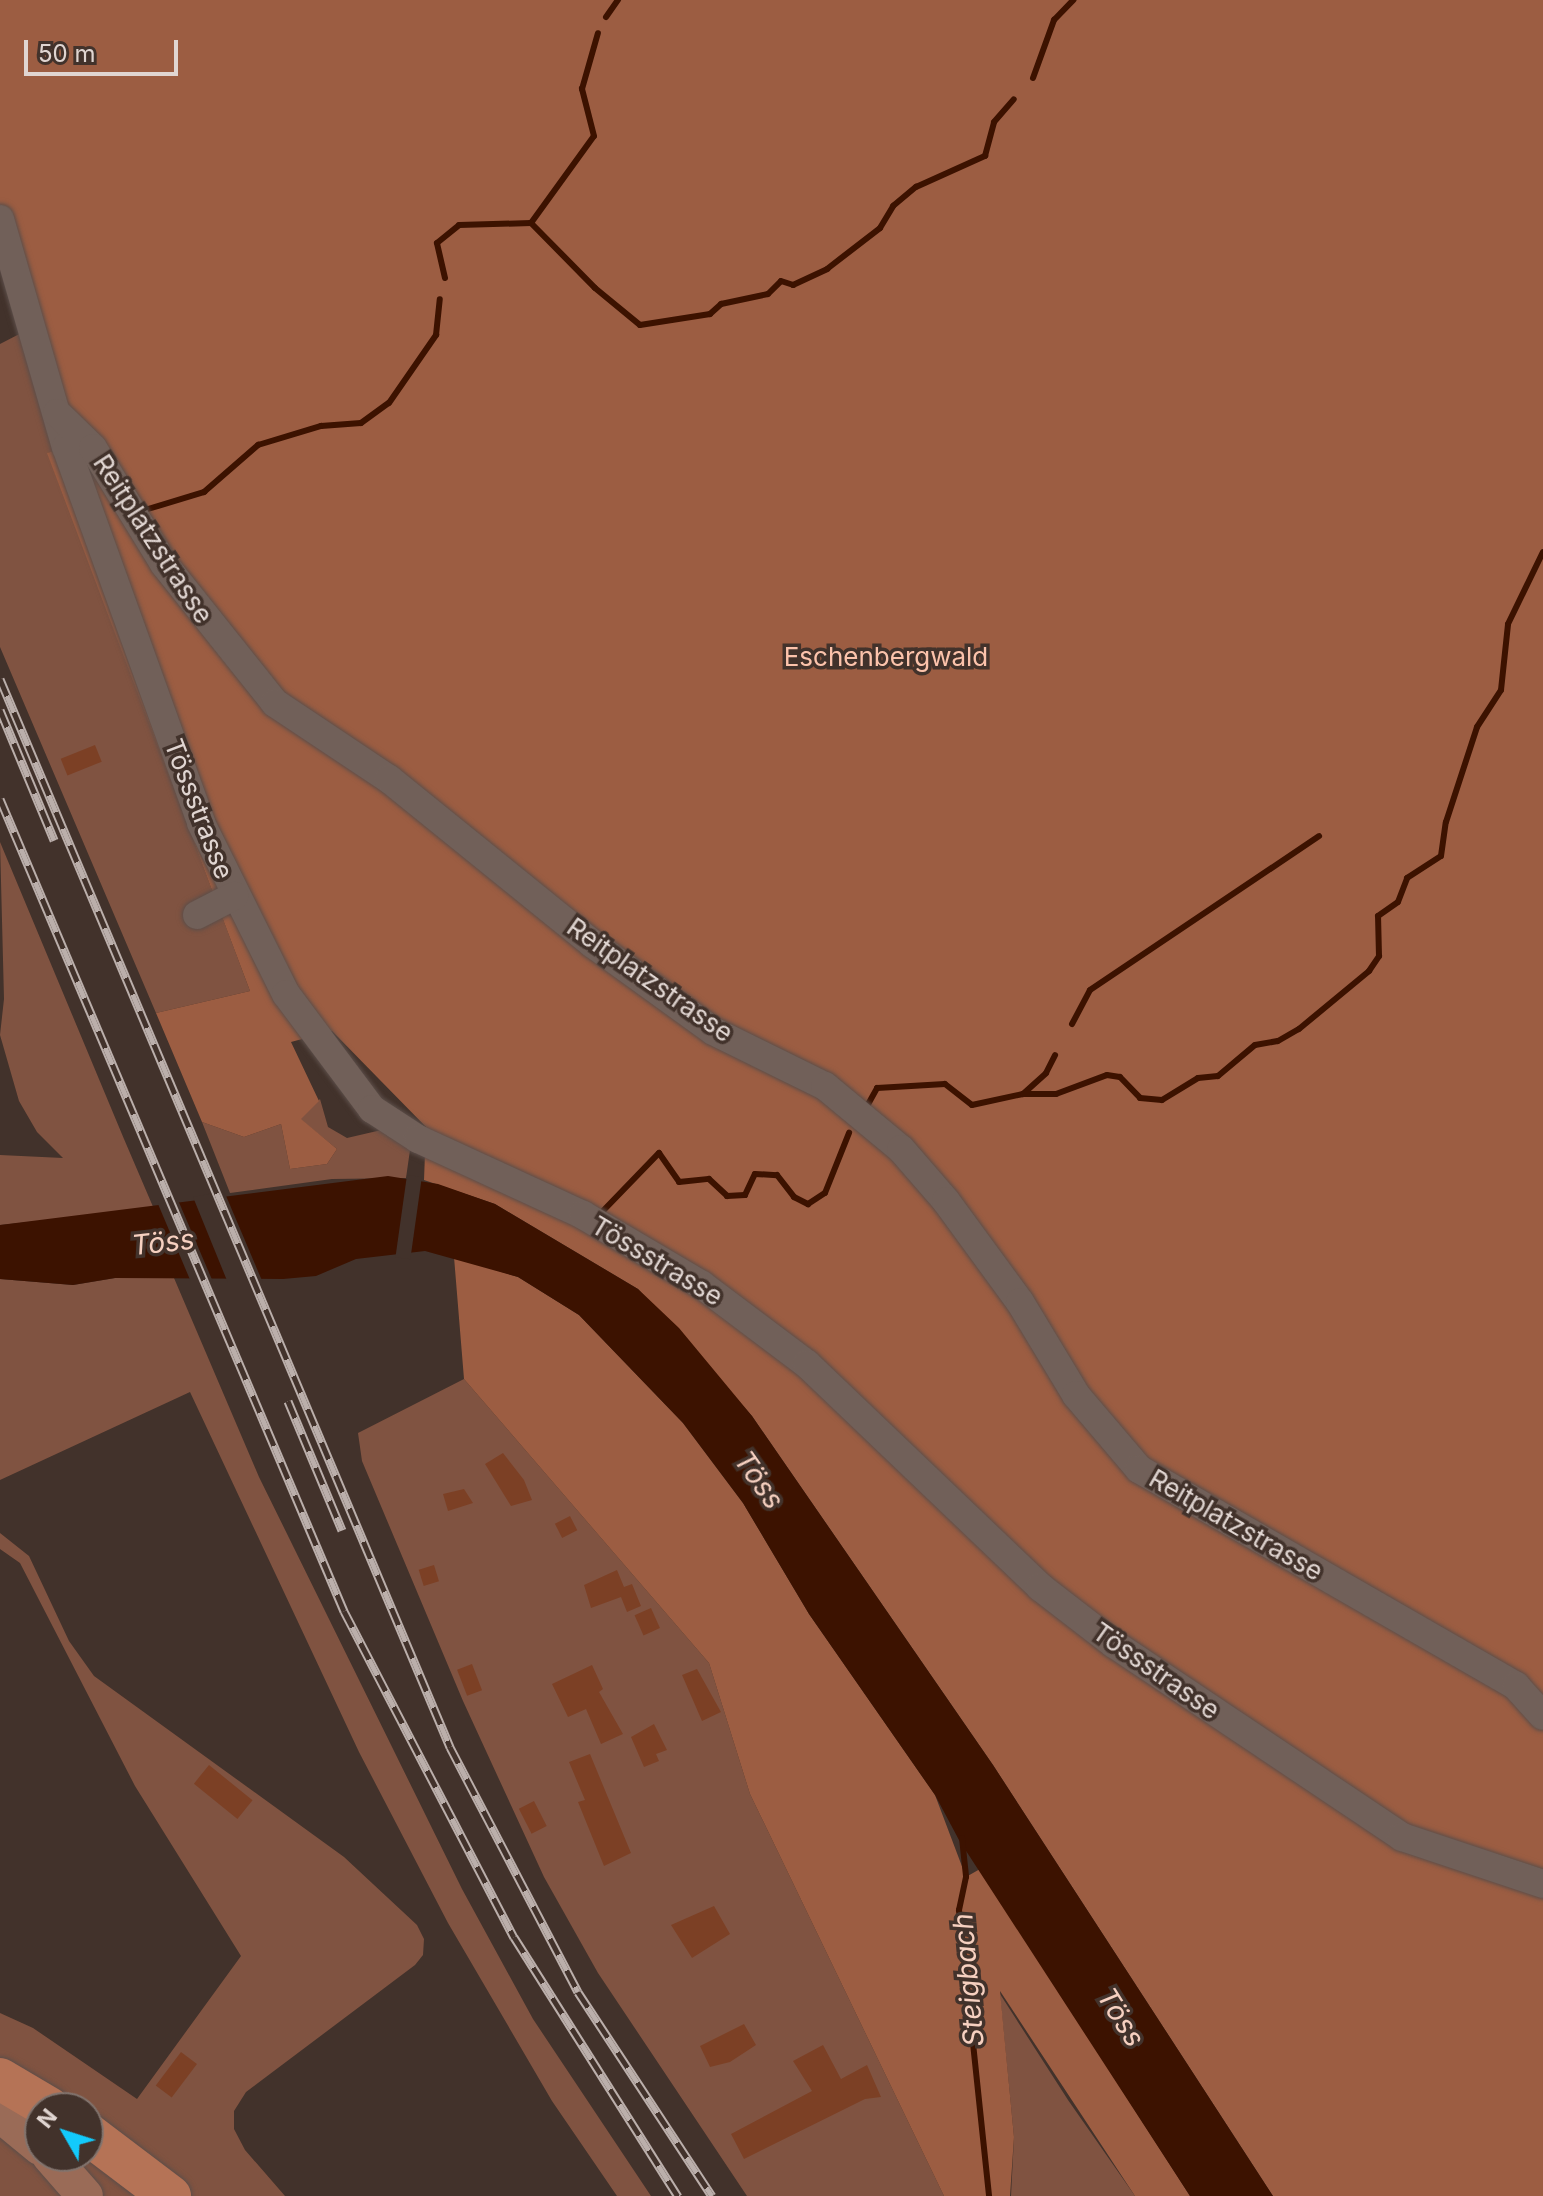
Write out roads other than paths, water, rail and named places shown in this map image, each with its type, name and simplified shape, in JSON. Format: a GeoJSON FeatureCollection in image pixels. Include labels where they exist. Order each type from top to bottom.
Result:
{"type":"FeatureCollection","features":[{"type":"Feature","properties":{"kind":"highway"},"geometry":{"type":"LineString","coordinates":[[0,2079],[24,2093]]}},
{"type":"Feature","properties":{"kind":"highway"},"geometry":{"type":"LineString","coordinates":[[104,2146],[170,2196]]}},
{"type":"Feature","properties":{"kind":"main road"},"geometry":{"type":"LineString","coordinates":[[0,2114],[24,2134]]}},
{"type":"Feature","properties":{"kind":"main road"},"geometry":{"type":"LineString","coordinates":[[64,2172],[85,2196]]}},
{"type":"Feature","properties":{"kind":"street"},"geometry":{"type":"LineString","coordinates":[[0,219],[56,413]]}},
{"type":"Feature","properties":{"kind":"street","name":"Tössstrasse"},"geometry":{"type":"LineString","coordinates":[[56,413],[201,823],[234,896],[286,994],[372,1109],[418,1139],[583,1215],[702,1285],[807,1364],[981,1536],[1040,1587],[1114,1644],[1402,1837],[1543,1884]]}},
{"type":"Feature","properties":{"kind":"street","name":"Reitplatzstrasse"},"geometry":{"type":"LineString","coordinates":[[56,413],[93,448],[164,564],[275,703],[399,786],[593,944],[689,1013],[825,1086],[901,1149],[946,1201],[1020,1302],[1076,1395],[1139,1469],[1516,1686],[1543,1716]]}},
{"type":"Feature","properties":{"kind":"street"},"geometry":{"type":"LineString","coordinates":[[197,915],[234,896]]}},
{"type":"Feature","properties":{"kind":"water","name":"Töss"},"geometry":{"type":"Polygon","coordinates":[[[388,1176],[438,1184],[495,1204],[638,1289],[679,1328],[752,1416],[993,1765],[1273,2196],[1190,2196],[959,1840],[935,1795],[809,1614],[743,1503],[683,1423],[579,1315],[518,1277],[425,1251],[356,1259],[316,1276],[283,1279],[115,1278],[73,1285],[0,1279],[0,1225],[388,1176]]]}},
{"type":"Feature","properties":{"kind":"waterway"},"geometry":{"type":"LineString","coordinates":[[606,17],[618,0]]}},
{"type":"Feature","properties":{"kind":"waterway"},"geometry":{"type":"LineString","coordinates":[[1033,78],[1054,20],[1073,0]]}},
{"type":"Feature","properties":{"kind":"waterway"},"geometry":{"type":"LineString","coordinates":[[531,223],[594,136],[582,89],[598,33]]}},
{"type":"Feature","properties":{"kind":"waterway"},"geometry":{"type":"LineString","coordinates":[[445,278],[437,243],[459,225],[531,223],[595,288],[640,325],[710,314],[721,304],[768,294],[781,281],[793,285],[827,269],[880,228],[893,206],[916,187],[985,156],[994,122],[1014,99]]}},
{"type":"Feature","properties":{"kind":"waterway"},"geometry":{"type":"LineString","coordinates":[[148,509],[204,492],[258,445],[321,426],[361,423],[389,403],[436,335],[440,299]]}},
{"type":"Feature","properties":{"kind":"waterway"},"geometry":{"type":"LineString","coordinates":[[866,1108],[877,1088],[945,1084],[972,1105],[1023,1094],[1056,1094],[1107,1075],[1120,1077],[1140,1098],[1162,1100],[1198,1078],[1218,1076],[1255,1045],[1278,1041],[1299,1029],[1369,971],[1379,956],[1378,916],[1398,902],[1407,878],[1441,856],[1446,822],[1477,727],[1501,690],[1508,624],[1543,552]]}},
{"type":"Feature","properties":{"kind":"waterway"},"geometry":{"type":"LineString","coordinates":[[1072,1024],[1090,990],[1319,836]]}},
{"type":"Feature","properties":{"kind":"waterway"},"geometry":{"type":"LineString","coordinates":[[1023,1094],[1046,1073],[1055,1055]]}},
{"type":"Feature","properties":{"kind":"waterway"},"geometry":{"type":"LineString","coordinates":[[600,1214],[659,1153],[679,1182],[709,1179],[727,1196],[745,1195],[755,1174],[777,1175],[794,1197],[808,1204],[825,1193],[849,1133]]}},
{"type":"Feature","properties":{"kind":"waterway","name":"Steigbach"},"geometry":{"type":"LineString","coordinates":[[962,1838],[966,1877],[959,1910],[989,2196]]}},
{"type":"Feature","properties":{"kind":"railway"},"geometry":{"type":"LineString","coordinates":[[0,679],[450,1747],[578,1992],[712,2196]]}},
{"type":"Feature","properties":{"kind":"railway"},"geometry":{"type":"LineString","coordinates":[[0,710],[54,840]]}},
{"type":"Feature","properties":{"kind":"railway"},"geometry":{"type":"LineString","coordinates":[[0,799],[344,1611],[514,1937],[678,2196]]}},
{"type":"Feature","properties":{"kind":"railway"},"geometry":{"type":"LineString","coordinates":[[288,1401],[342,1530]]}},
{"type":"Feature","properties":{"kind":"park label","name":"Eschenbergwald"},"geometry":{"type":"Point","coordinates":[886,657]}}]}
